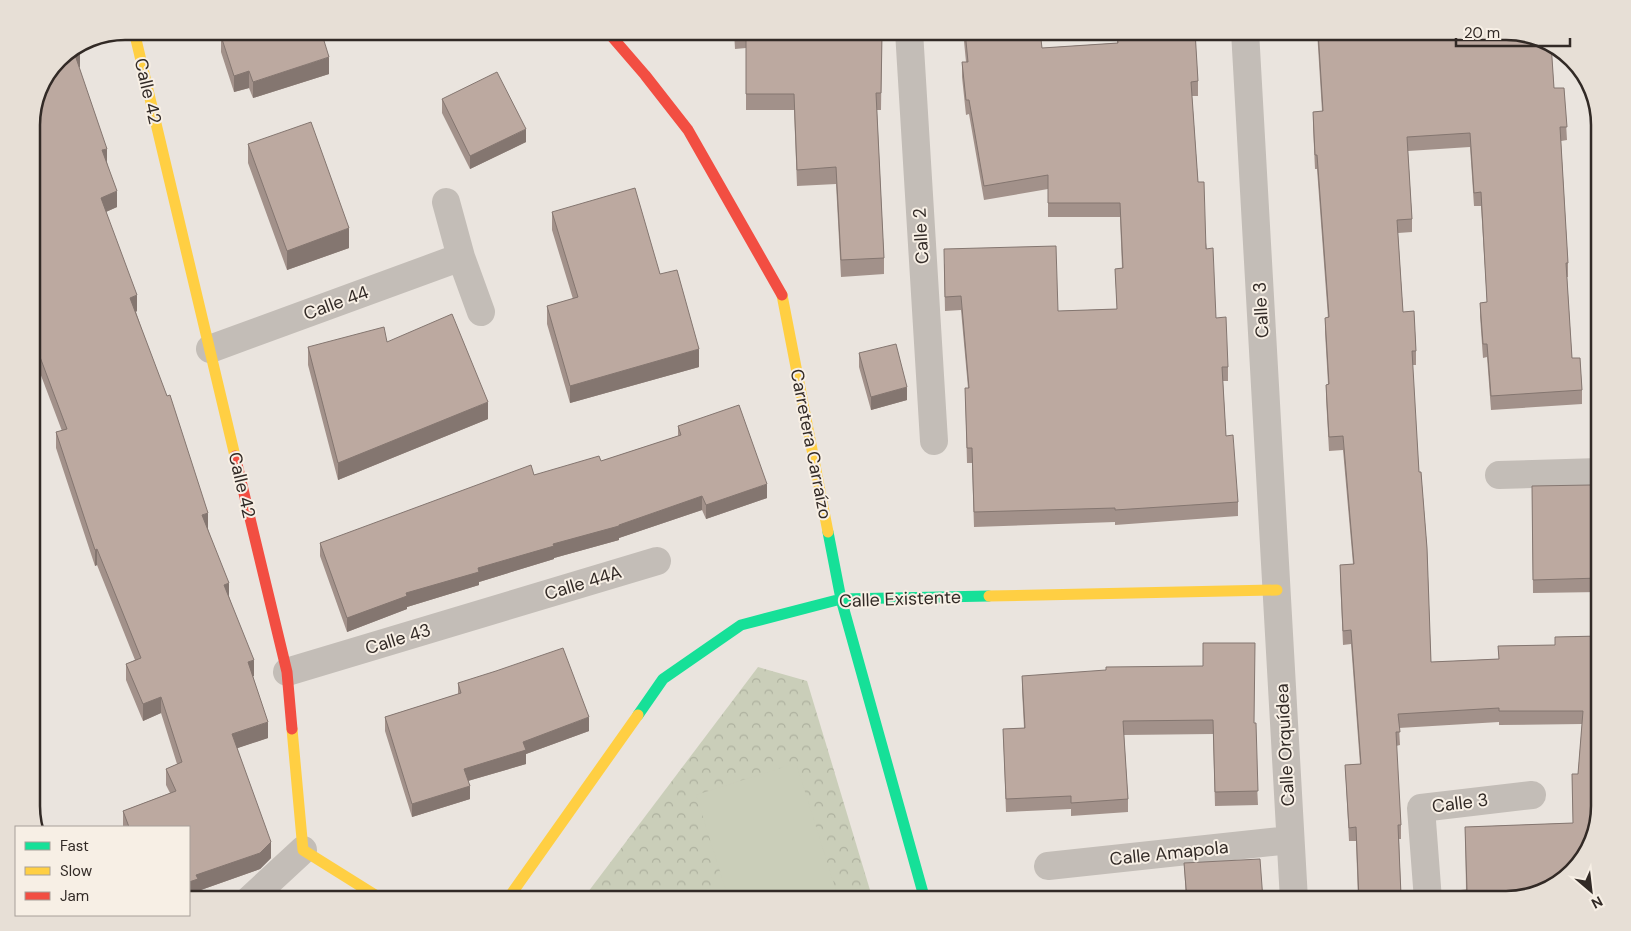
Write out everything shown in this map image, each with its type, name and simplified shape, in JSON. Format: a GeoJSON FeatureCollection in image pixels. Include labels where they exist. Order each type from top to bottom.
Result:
{"type":"FeatureCollection","features":[{"type":"Feature","properties":{"kind":"street","name":"Calle 42"},"geometry":{"type":"LineString","coordinates":[[136,40],[287,672],[303,850]]}},
{"type":"Feature","properties":{"kind":"street","name":"Carretera Carraízo"},"geometry":{"type":"LineString","coordinates":[[615,40],[688,130],[783,296],[841,599],[922,891]]}},
{"type":"Feature","properties":{"kind":"street","name":"Calle 2"},"geometry":{"type":"LineString","coordinates":[[910,40],[934,440]]}},
{"type":"Feature","properties":{"kind":"street","name":"Calle 3"},"geometry":{"type":"LineString","coordinates":[[1246,40],[1277,590]]}},
{"type":"Feature","properties":{"kind":"street"},"geometry":{"type":"LineString","coordinates":[[446,202],[461,258],[481,312]]}},
{"type":"Feature","properties":{"kind":"street","name":"Calle 44"},"geometry":{"type":"LineString","coordinates":[[210,349],[461,258]]}},
{"type":"Feature","properties":{"kind":"street"},"geometry":{"type":"LineString","coordinates":[[1499,475],[1591,472]]}},
{"type":"Feature","properties":{"kind":"street","name":"Calle 44A"},"geometry":{"type":"LineString","coordinates":[[509,606],[657,561]]}},
{"type":"Feature","properties":{"kind":"street","name":"Calle Existente"},"geometry":{"type":"LineString","coordinates":[[513,891],[663,679],[742,625],[841,599],[1277,590]]}},
{"type":"Feature","properties":{"kind":"street","name":"Calle Orquídea"},"geometry":{"type":"LineString","coordinates":[[1277,590],[1293,891]]}},
{"type":"Feature","properties":{"kind":"street","name":"Calle 43"},"geometry":{"type":"LineString","coordinates":[[287,672],[509,606]]}},
{"type":"Feature","properties":{"kind":"street","name":"Calle 3"},"geometry":{"type":"LineString","coordinates":[[1427,891],[1420,808],[1532,795]]}},
{"type":"Feature","properties":{"kind":"street","name":"Calle Amapola"},"geometry":{"type":"LineString","coordinates":[[1048,866],[1290,840]]}},
{"type":"Feature","properties":{"kind":"street"},"geometry":{"type":"LineString","coordinates":[[259,891],[303,850],[369,891]]}},
{"type":"Feature","properties":{"kind":"green space"},"geometry":{"type":"Polygon","coordinates":[[[758,667],[807,681],[870,891],[589,891],[758,667]]]}},
{"type":"Feature","properties":{"kind":"green space"},"geometry":{"type":"Polygon","coordinates":[[[796,763],[836,891],[726,891],[696,795],[796,763]]]}},
{"type":"Feature","properties":{"kind":"building"},"geometry":{"type":"Polygon","coordinates":[[[222,40],[324,40],[329,57],[253,82],[249,71],[234,76],[222,40]]]}},
{"type":"Feature","properties":{"kind":"building"},"geometry":{"type":"Polygon","coordinates":[[[746,40],[882,40],[881,93],[876,93],[884,258],[841,260],[836,167],[797,170],[794,94],[746,94],[746,40]]]}},
{"type":"Feature","properties":{"kind":"building"},"geometry":{"type":"Polygon","coordinates":[[[966,40],[1041,40],[1042,48],[1118,43],[1118,40],[1196,40],[1198,81],[1191,82],[1198,182],[1204,182],[1206,249],[1213,248],[1216,318],[1226,317],[1228,367],[1222,367],[1226,436],[1233,435],[1238,502],[1115,510],[1115,508],[974,512],[972,448],[967,448],[965,388],[969,388],[961,296],[945,297],[944,249],[1056,246],[1058,311],[1117,309],[1115,269],[1123,268],[1120,203],[1048,203],[1048,175],[984,186],[969,100],[966,100],[962,62],[968,62],[966,40]]]}},
{"type":"Feature","properties":{"kind":"building"},"geometry":{"type":"Polygon","coordinates":[[[1319,40],[1506,40],[1528,43],[1552,54],[1554,88],[1564,88],[1567,127],[1560,127],[1568,263],[1566,263],[1572,358],[1580,358],[1582,390],[1491,396],[1487,344],[1483,344],[1480,303],[1487,302],[1481,192],[1474,193],[1470,133],[1407,137],[1412,219],[1397,220],[1403,312],[1414,311],[1416,351],[1412,351],[1419,472],[1421,472],[1427,548],[1431,662],[1499,659],[1498,646],[1555,645],[1555,637],[1591,636],[1591,806],[1588,828],[1580,848],[1566,866],[1548,880],[1528,888],[1506,891],[1454,891],[1467,890],[1465,827],[1573,823],[1572,774],[1578,774],[1583,711],[1499,711],[1499,708],[1398,714],[1400,732],[1396,732],[1401,825],[1398,825],[1401,891],[1359,891],[1356,827],[1349,828],[1345,765],[1361,764],[1351,630],[1343,631],[1340,565],[1354,564],[1343,436],[1329,437],[1326,385],[1329,384],[1325,318],[1329,317],[1313,112],[1323,111],[1319,40]]]}},
{"type":"Feature","properties":{"kind":"building"},"geometry":{"type":"Polygon","coordinates":[[[75,56],[107,149],[102,150],[117,191],[101,198],[137,295],[130,298],[167,396],[170,395],[208,513],[202,515],[229,583],[224,585],[254,660],[248,662],[268,722],[232,734],[271,842],[260,853],[196,875],[198,879],[190,882],[190,826],[129,826],[123,811],[176,791],[166,769],[182,762],[161,697],[143,704],[126,664],[141,658],[97,549],[95,550],[56,432],[67,429],[40,357],[40,120],[46,93],[54,78],[75,56]]]}},
{"type":"Feature","properties":{"kind":"building"},"geometry":{"type":"Polygon","coordinates":[[[497,72],[526,129],[470,156],[442,99],[497,72]]]}},
{"type":"Feature","properties":{"kind":"building"},"geometry":{"type":"Polygon","coordinates":[[[311,122],[349,228],[287,251],[248,144],[311,122]]]}},
{"type":"Feature","properties":{"kind":"building"},"geometry":{"type":"Polygon","coordinates":[[[635,188],[660,274],[677,270],[699,349],[570,386],[547,306],[578,297],[552,212],[635,188]]]}},
{"type":"Feature","properties":{"kind":"building"},"geometry":{"type":"Polygon","coordinates":[[[452,314],[488,402],[338,463],[308,347],[384,327],[387,342],[452,314]]]}},
{"type":"Feature","properties":{"kind":"building"},"geometry":{"type":"Polygon","coordinates":[[[896,344],[907,387],[871,397],[859,353],[896,344]]]}},
{"type":"Feature","properties":{"kind":"building"},"geometry":{"type":"Polygon","coordinates":[[[739,405],[767,484],[706,505],[702,496],[619,526],[553,544],[554,546],[478,568],[479,572],[406,593],[407,596],[347,618],[320,543],[531,465],[534,475],[599,456],[601,461],[681,435],[678,426],[739,405]]]}},
{"type":"Feature","properties":{"kind":"building"},"geometry":{"type":"Polygon","coordinates":[[[1591,485],[1591,578],[1533,580],[1532,486],[1591,485]]]}},
{"type":"Feature","properties":{"kind":"building"},"geometry":{"type":"Polygon","coordinates":[[[1203,643],[1255,643],[1254,723],[1256,723],[1258,791],[1215,792],[1213,720],[1123,721],[1128,799],[1071,803],[1071,796],[1006,799],[1003,729],[1025,728],[1022,676],[1106,670],[1106,667],[1203,666],[1203,643]]]}},
{"type":"Feature","properties":{"kind":"building"},"geometry":{"type":"Polygon","coordinates":[[[563,648],[589,717],[523,742],[526,750],[464,769],[470,786],[412,804],[385,717],[461,693],[458,683],[563,648]]]}},
{"type":"Feature","properties":{"kind":"building"},"geometry":{"type":"Polygon","coordinates":[[[1260,859],[1262,891],[1186,891],[1184,863],[1260,859]]]}},
{"type":"Feature","properties":{"kind":"traffic: fast"},"geometry":{"type":"LineString","coordinates":[[828,532],[841,599],[922,891]]}},
{"type":"Feature","properties":{"kind":"traffic: fast"},"geometry":{"type":"LineString","coordinates":[[638,715],[663,679],[741,625],[841,599],[989,596]]}},
{"type":"Feature","properties":{"kind":"traffic: slow"},"geometry":{"type":"LineString","coordinates":[[136,40],[235,456]]}},
{"type":"Feature","properties":{"kind":"traffic: slow"},"geometry":{"type":"LineString","coordinates":[[782,295],[828,532]]}},
{"type":"Feature","properties":{"kind":"traffic: slow"},"geometry":{"type":"LineString","coordinates":[[989,596],[1277,590]]}},
{"type":"Feature","properties":{"kind":"traffic: slow"},"geometry":{"type":"LineString","coordinates":[[513,891],[638,715]]}},
{"type":"Feature","properties":{"kind":"traffic: slow"},"geometry":{"type":"LineString","coordinates":[[292,729],[303,850],[369,891]]}},
{"type":"Feature","properties":{"kind":"traffic: jam"},"geometry":{"type":"LineString","coordinates":[[615,40],[688,130],[782,295]]}},
{"type":"Feature","properties":{"kind":"traffic: jam"},"geometry":{"type":"LineString","coordinates":[[235,456],[287,672],[292,729]]}}]}
